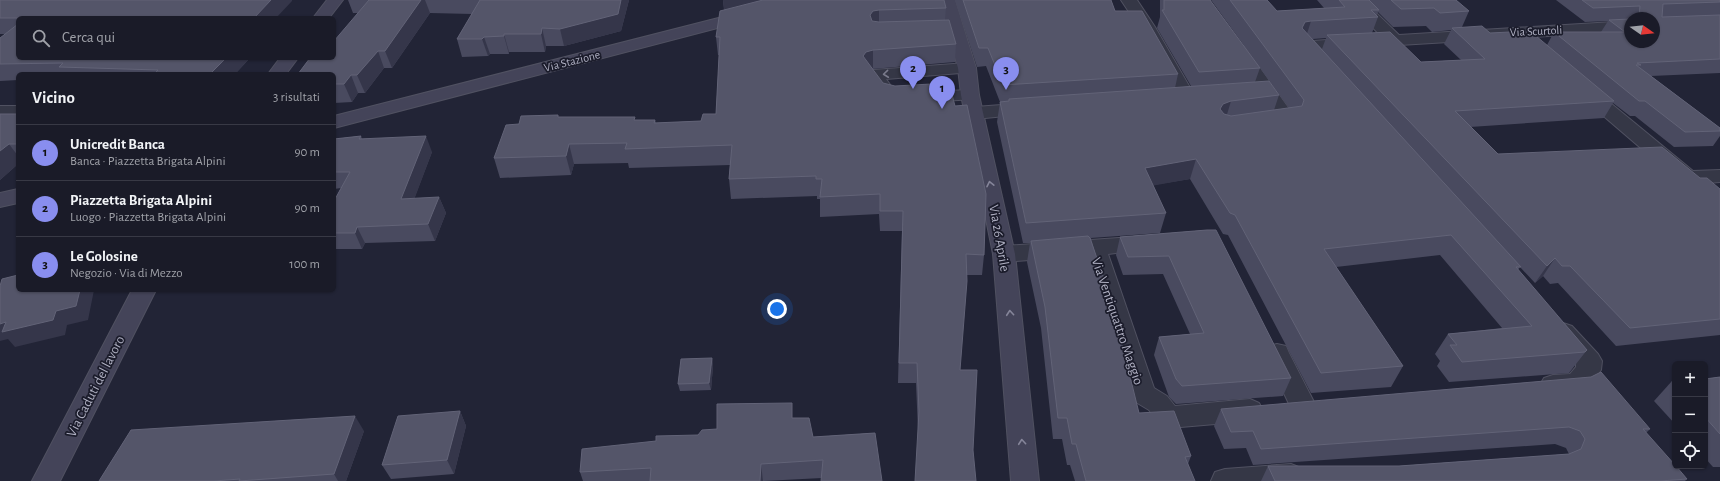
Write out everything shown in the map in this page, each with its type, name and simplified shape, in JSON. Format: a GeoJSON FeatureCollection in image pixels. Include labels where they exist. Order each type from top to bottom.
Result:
{"type":"FeatureCollection","features":[{"type":"Feature","properties":{"kind":"main road"},"geometry":{"type":"LineString","coordinates":[[323,16],[335,0]]}},
{"type":"Feature","properties":{"kind":"main road","name":"Via 26 Aprile"},"geometry":{"type":"LineString","coordinates":[[947,0],[947,32],[966,68],[1004,254],[1025,481]]}},
{"type":"Feature","properties":{"kind":"main road","name":"Via Stazione"},"geometry":{"type":"LineString","coordinates":[[336,121],[764,12]]}},
{"type":"Feature","properties":{"kind":"main road"},"geometry":{"type":"LineString","coordinates":[[278,72],[288,60]]}},
{"type":"Feature","properties":{"kind":"main road"},"geometry":{"type":"LineString","coordinates":[[0,200],[16,196]]}},
{"type":"Feature","properties":{"kind":"main road","name":"Via Caduti del lavoro"},"geometry":{"type":"LineString","coordinates":[[46,481],[143,292]]}},
{"type":"Feature","properties":{"kind":"street"},"geometry":{"type":"LineString","coordinates":[[1129,0],[1195,98],[1165,100]]}},
{"type":"Feature","properties":{"kind":"street"},"geometry":{"type":"LineString","coordinates":[[1354,0],[1395,41]]}},
{"type":"Feature","properties":{"kind":"street","name":"Via Scurtoli"},"geometry":{"type":"LineString","coordinates":[[1395,41],[1516,32],[1624,26]]}},
{"type":"Feature","properties":{"kind":"street"},"geometry":{"type":"LineString","coordinates":[[1516,32],[1534,47]]}},
{"type":"Feature","properties":{"kind":"street"},"geometry":{"type":"LineString","coordinates":[[1228,37],[1269,92],[1287,120],[1256,124]]}},
{"type":"Feature","properties":{"kind":"street"},"geometry":{"type":"LineString","coordinates":[[1331,75],[1305,46],[1395,41]]}},
{"type":"Feature","properties":{"kind":"street"},"geometry":{"type":"LineString","coordinates":[[966,68],[873,75],[889,96],[894,98],[1044,108]]}},
{"type":"Feature","properties":{"kind":"street"},"geometry":{"type":"LineString","coordinates":[[1569,77],[1720,205]]}},
{"type":"Feature","properties":{"kind":"street"},"geometry":{"type":"LineString","coordinates":[[1247,94],[1269,92]]}},
{"type":"Feature","properties":{"kind":"street"},"geometry":{"type":"LineString","coordinates":[[0,112],[16,112]]}},
{"type":"Feature","properties":{"kind":"street"},"geometry":{"type":"LineString","coordinates":[[1688,178],[1720,176]]}},
{"type":"Feature","properties":{"kind":"street","name":"Via Ventiquattro Maggio"},"geometry":{"type":"LineString","coordinates":[[1004,254],[1171,241]]}},
{"type":"Feature","properties":{"kind":"street","name":"Via Ventiquattro Maggio"},"geometry":{"type":"LineString","coordinates":[[1088,248],[1097,254],[1143,394],[1158,403],[1169,417],[1327,404]]}},
{"type":"Feature","properties":{"kind":"street"},"geometry":{"type":"LineString","coordinates":[[1530,387],[1577,384],[1588,370],[1589,361],[1547,314]]}},
{"type":"Feature","properties":{"kind":"street"},"geometry":{"type":"LineString","coordinates":[[1268,337],[1303,406]]}},
{"type":"Feature","properties":{"kind":"street"},"geometry":{"type":"LineString","coordinates":[[1225,481],[1319,474]]}},
{"type":"Feature","properties":{"kind":"building"},"geometry":{"type":"Polygon","coordinates":[[[0,0],[271,0],[256,16],[16,16],[16,18],[0,18],[0,0]]]}},
{"type":"Feature","properties":{"kind":"building"},"geometry":{"type":"Polygon","coordinates":[[[369,0],[421,0],[385,51],[378,51],[357,75],[351,75],[344,84],[336,84],[336,72],[300,72],[308,60],[336,60],[336,39],[369,0]]]}},
{"type":"Feature","properties":{"kind":"building"},"geometry":{"type":"Polygon","coordinates":[[[480,0],[621,0],[618,14],[560,29],[542,28],[541,34],[504,34],[504,36],[484,37],[482,39],[457,39],[480,0]]]}},
{"type":"Feature","properties":{"kind":"building"},"geometry":{"type":"Polygon","coordinates":[[[763,0],[944,0],[946,8],[879,10],[873,11],[870,15],[872,21],[879,22],[949,20],[956,44],[873,50],[866,52],[863,56],[883,83],[895,86],[949,83],[955,106],[967,105],[986,194],[984,255],[966,254],[967,281],[960,370],[977,370],[973,450],[976,481],[915,481],[919,411],[917,363],[899,363],[903,211],[880,211],[880,194],[820,197],[822,179],[816,179],[816,176],[729,179],[732,145],[625,149],[627,143],[569,144],[566,156],[494,158],[506,125],[519,124],[521,116],[558,115],[558,117],[635,117],[634,120],[655,120],[654,123],[701,121],[703,114],[716,114],[720,37],[716,37],[720,11],[763,0]]]}},
{"type":"Feature","properties":{"kind":"building"},"geometry":{"type":"Polygon","coordinates":[[[963,0],[1111,0],[1115,11],[1142,11],[1178,74],[1003,85],[988,48],[979,48],[963,0]]]}},
{"type":"Feature","properties":{"kind":"building"},"geometry":{"type":"Polygon","coordinates":[[[1164,0],[1210,0],[1260,68],[1199,72],[1162,10],[1164,10],[1164,0]]]}},
{"type":"Feature","properties":{"kind":"building"},"geometry":{"type":"Polygon","coordinates":[[[1230,0],[1267,0],[1277,11],[1345,7],[1339,0],[1369,0],[1379,10],[1371,10],[1378,17],[1311,21],[1305,22],[1302,28],[1521,267],[1516,267],[1587,350],[1585,352],[1462,362],[1450,345],[1457,345],[1448,334],[1532,326],[1451,235],[1324,249],[1403,366],[1321,373],[1235,215],[1230,213],[1196,159],[1145,168],[1166,213],[1026,223],[1000,102],[1009,101],[1009,99],[1269,81],[1279,95],[1231,101],[1223,104],[1220,109],[1224,114],[1231,116],[1302,106],[1304,100],[1230,0]]]}},
{"type":"Feature","properties":{"kind":"building"},"geometry":{"type":"Polygon","coordinates":[[[1391,0],[1456,0],[1469,11],[1440,13],[1434,8],[1401,9],[1391,0]]]}},
{"type":"Feature","properties":{"kind":"building"},"geometry":{"type":"Polygon","coordinates":[[[1582,0],[1720,0],[1720,2],[1663,4],[1662,17],[1720,15],[1720,59],[1637,63],[1641,65],[1636,65],[1720,128],[1720,131],[1685,132],[1645,101],[1639,101],[1554,32],[1624,32],[1624,48],[1660,48],[1660,12],[1640,12],[1640,6],[1593,8],[1582,0]]]}},
{"type":"Feature","properties":{"kind":"building"},"geometry":{"type":"Polygon","coordinates":[[[1624,19],[1624,31],[1609,20],[1624,19]]]}},
{"type":"Feature","properties":{"kind":"building"},"geometry":{"type":"Polygon","coordinates":[[[16,26],[16,60],[224,60],[212,72],[156,72],[158,70],[59,67],[63,63],[0,64],[0,38],[16,26]]]}},
{"type":"Feature","properties":{"kind":"building"},"geometry":{"type":"Polygon","coordinates":[[[1482,26],[1490,33],[1530,31],[1614,101],[1455,111],[1498,154],[1662,147],[1700,178],[1707,178],[1720,189],[1720,319],[1630,328],[1570,266],[1562,266],[1555,258],[1547,266],[1327,35],[1390,32],[1421,62],[1485,59],[1452,28],[1482,26]]]}},
{"type":"Feature","properties":{"kind":"building"},"geometry":{"type":"Polygon","coordinates":[[[0,114],[16,114],[16,144],[9,144],[0,151],[0,114]]]}},
{"type":"Feature","properties":{"kind":"building"},"geometry":{"type":"Polygon","coordinates":[[[361,136],[359,139],[426,136],[401,199],[439,197],[428,224],[357,227],[355,233],[336,233],[336,197],[350,172],[336,172],[336,139],[361,136]]]}},
{"type":"Feature","properties":{"kind":"building"},"geometry":{"type":"Polygon","coordinates":[[[1216,230],[1291,378],[1182,386],[1176,379],[1159,337],[1204,333],[1169,256],[1128,257],[1120,237],[1216,230]]]}},
{"type":"Feature","properties":{"kind":"building"},"geometry":{"type":"Polygon","coordinates":[[[1088,236],[1111,299],[1139,413],[1174,411],[1191,456],[1185,457],[1195,481],[1086,481],[1076,444],[1072,444],[1067,418],[1058,418],[1045,307],[1031,241],[1088,236]]]}},
{"type":"Feature","properties":{"kind":"building"},"geometry":{"type":"Polygon","coordinates":[[[16,276],[16,292],[80,292],[76,306],[56,311],[53,320],[2,332],[6,322],[0,324],[0,286],[2,279],[16,276]]]}},
{"type":"Feature","properties":{"kind":"building"},"geometry":{"type":"Polygon","coordinates":[[[712,358],[709,383],[678,384],[681,359],[712,358]]]}},
{"type":"Feature","properties":{"kind":"building"},"geometry":{"type":"Polygon","coordinates":[[[1601,372],[1650,429],[1643,429],[1672,462],[1672,469],[1679,469],[1687,479],[1660,481],[1275,481],[1268,466],[1399,466],[1569,454],[1581,449],[1585,439],[1580,431],[1569,427],[1261,449],[1253,431],[1231,432],[1221,409],[1591,377],[1601,372]]]}},
{"type":"Feature","properties":{"kind":"building"},"geometry":{"type":"Polygon","coordinates":[[[1720,377],[1720,434],[1708,420],[1708,379],[1720,377]]]}},
{"type":"Feature","properties":{"kind":"building"},"geometry":{"type":"Polygon","coordinates":[[[792,403],[792,418],[809,418],[813,437],[875,433],[882,481],[821,481],[823,460],[761,464],[760,481],[650,481],[651,468],[580,472],[582,449],[656,441],[656,436],[698,435],[702,430],[717,429],[717,404],[792,403]]]}},
{"type":"Feature","properties":{"kind":"building"},"geometry":{"type":"Polygon","coordinates":[[[460,411],[447,460],[382,465],[398,416],[460,411]]]}},
{"type":"Feature","properties":{"kind":"building"},"geometry":{"type":"Polygon","coordinates":[[[355,416],[334,474],[239,481],[240,479],[214,481],[99,481],[131,430],[355,416]]]}},
{"type":"Feature","properties":{"kind":"place","name":"Piazzetta Brigata Alpini"},"geometry":{"type":"Point","coordinates":[913,89]}},
{"type":"Feature","properties":{"kind":"place","name":"Le Golosine"},"geometry":{"type":"Point","coordinates":[1006,90]}},
{"type":"Feature","properties":{"kind":"place","name":"Unicredit Banca"},"geometry":{"type":"Point","coordinates":[942,109]}}]}
